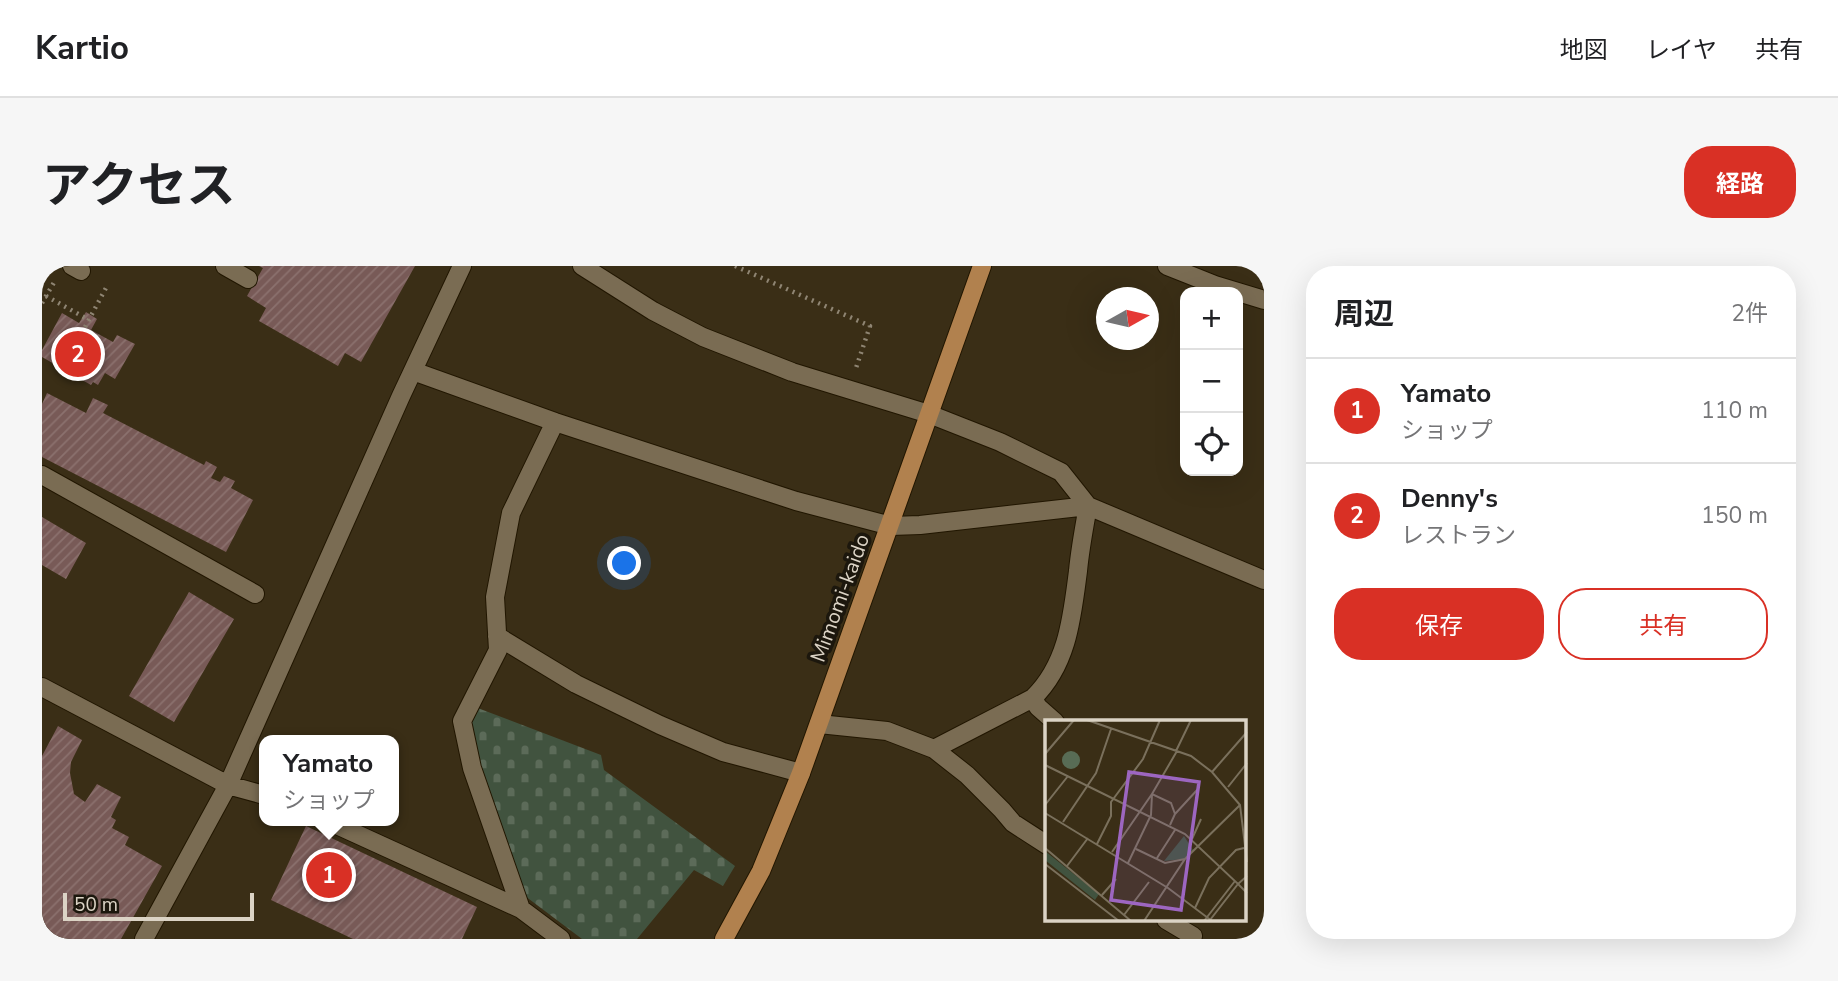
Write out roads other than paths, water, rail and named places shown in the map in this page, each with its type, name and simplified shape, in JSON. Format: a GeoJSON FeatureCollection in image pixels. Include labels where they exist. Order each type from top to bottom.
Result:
{"type":"FeatureCollection","features":[{"type":"Feature","properties":{"kind":"main road","name":"Mimomi-kaido"},"geometry":{"type":"LineString","coordinates":[[724,939],[761,871],[802,773],[982,266]]}},
{"type":"Feature","properties":{"kind":"street"},"geometry":{"type":"LineString","coordinates":[[225,266],[248,279]]}},
{"type":"Feature","properties":{"kind":"street"},"geometry":{"type":"LineString","coordinates":[[144,939],[228,785],[462,266]]}},
{"type":"Feature","properties":{"kind":"street"},"geometry":{"type":"LineString","coordinates":[[582,266],[653,311],[702,337],[792,372],[929,414],[1000,442],[1061,472],[1088,506],[1264,580]]}},
{"type":"Feature","properties":{"kind":"street"},"geometry":{"type":"LineString","coordinates":[[1167,266],[1264,300]]}},
{"type":"Feature","properties":{"kind":"street"},"geometry":{"type":"LineString","coordinates":[[413,371],[555,422],[796,500],[891,526],[1088,506]]}},
{"type":"Feature","properties":{"kind":"street"},"geometry":{"type":"LineString","coordinates":[[521,909],[472,768],[461,721],[498,649],[495,597],[510,513],[555,422]]}},
{"type":"Feature","properties":{"kind":"street"},"geometry":{"type":"LineString","coordinates":[[42,475],[255,594]]}},
{"type":"Feature","properties":{"kind":"street"},"geometry":{"type":"LineString","coordinates":[[933,749],[1033,698],[1044,688],[1062,654],[1070,630],[1088,506]]}},
{"type":"Feature","properties":{"kind":"street"},"geometry":{"type":"LineString","coordinates":[[497,636],[576,684],[660,725],[723,752],[802,773]]}},
{"type":"Feature","properties":{"kind":"street"},"geometry":{"type":"LineString","coordinates":[[42,687],[228,785],[259,794]]}},
{"type":"Feature","properties":{"kind":"street"},"geometry":{"type":"LineString","coordinates":[[1033,698],[1038,707],[1053,720]]}},
{"type":"Feature","properties":{"kind":"street"},"geometry":{"type":"LineString","coordinates":[[819,724],[887,731],[933,749],[967,775],[1013,823],[1045,844]]}},
{"type":"Feature","properties":{"kind":"street"},"geometry":{"type":"LineString","coordinates":[[339,826],[521,909],[561,939]]}},
{"type":"Feature","properties":{"kind":"street"},"geometry":{"type":"LineString","coordinates":[[1169,922],[1193,936]]}},
{"type":"Feature","properties":{"kind":"place","name":"Denny's"},"geometry":{"type":"Point","coordinates":[78,354]}},
{"type":"Feature","properties":{"kind":"place","name":"Yamato"},"geometry":{"type":"Point","coordinates":[329,875]}}]}
